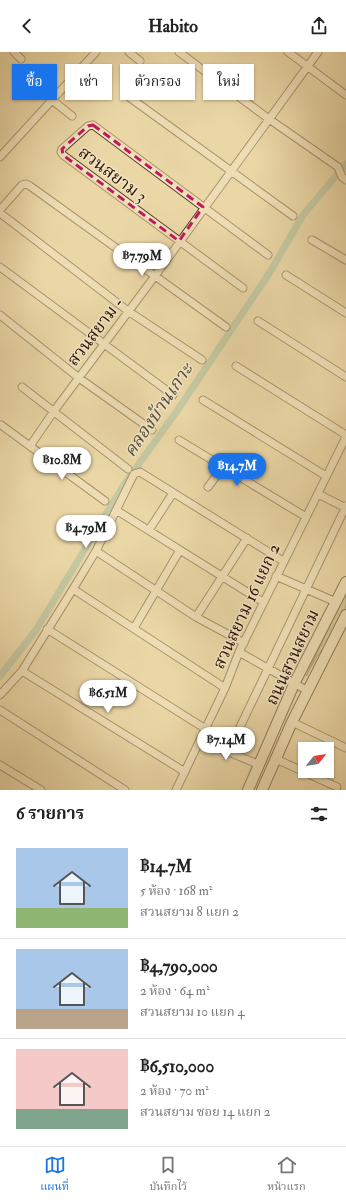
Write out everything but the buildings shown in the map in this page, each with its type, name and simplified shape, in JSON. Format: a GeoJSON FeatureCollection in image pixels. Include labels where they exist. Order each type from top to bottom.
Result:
{"type":"FeatureCollection","features":[{"type":"Feature","properties":{"kind":"street"},"geometry":{"type":"LineString","coordinates":[[14,52],[21,59]]}},
{"type":"Feature","properties":{"kind":"street"},"geometry":{"type":"LineString","coordinates":[[85,64],[96,52]]}},
{"type":"Feature","properties":{"kind":"street"},"geometry":{"type":"LineString","coordinates":[[129,52],[140,61]]}},
{"type":"Feature","properties":{"kind":"street"},"geometry":{"type":"LineString","coordinates":[[179,52],[269,119],[341,167],[344,179]]}},
{"type":"Feature","properties":{"kind":"street"},"geometry":{"type":"LineString","coordinates":[[288,52],[346,95]]}},
{"type":"Feature","properties":{"kind":"street","name":"สวนสยาม -"},"geometry":{"type":"LineString","coordinates":[[30,446],[54,411],[155,276],[203,207],[318,52]]}},
{"type":"Feature","properties":{"kind":"street"},"geometry":{"type":"LineString","coordinates":[[57,95],[65,86]]}},
{"type":"Feature","properties":{"kind":"street"},"geometry":{"type":"LineString","coordinates":[[0,157],[52,100],[72,116]]}},
{"type":"Feature","properties":{"kind":"street"},"geometry":{"type":"LineString","coordinates":[[133,100],[293,216]]}},
{"type":"Feature","properties":{"kind":"street","name":"สวนสยาม 3"},"geometry":{"type":"LineString","coordinates":[[243,288],[63,155],[61,152],[62,149],[88,126],[93,125],[268,256]]}},
{"type":"Feature","properties":{"kind":"street"},"geometry":{"type":"LineString","coordinates":[[0,210],[22,185],[26,184],[226,327]]}},
{"type":"Feature","properties":{"kind":"street"},"geometry":{"type":"LineString","coordinates":[[0,213],[128,311],[202,360]]}},
{"type":"Feature","properties":{"kind":"street"},"geometry":{"type":"LineString","coordinates":[[312,240],[346,260]]}},
{"type":"Feature","properties":{"kind":"street"},"geometry":{"type":"LineString","coordinates":[[0,267],[173,395]]}},
{"type":"Feature","properties":{"kind":"street"},"geometry":{"type":"LineString","coordinates":[[286,275],[346,314]]}},
{"type":"Feature","properties":{"kind":"street"},"geometry":{"type":"LineString","coordinates":[[0,315],[79,378],[152,430]]}},
{"type":"Feature","properties":{"kind":"street"},"geometry":{"type":"LineString","coordinates":[[258,321],[346,377]]}},
{"type":"Feature","properties":{"kind":"street"},"geometry":{"type":"LineString","coordinates":[[236,366],[346,436]]}},
{"type":"Feature","properties":{"kind":"street"},"geometry":{"type":"LineString","coordinates":[[22,387],[128,469]]}},
{"type":"Feature","properties":{"kind":"street"},"geometry":{"type":"LineString","coordinates":[[203,400],[326,476]]}},
{"type":"Feature","properties":{"kind":"street"},"geometry":{"type":"LineString","coordinates":[[1,424],[105,501]]}},
{"type":"Feature","properties":{"kind":"street","name":"สวนสยาม 16 แยก 2"},"geometry":{"type":"LineString","coordinates":[[176,790],[200,740],[204,728],[225,688],[239,652],[283,560],[318,494],[346,436]]}},
{"type":"Feature","properties":{"kind":"street"},"geometry":{"type":"LineString","coordinates":[[179,440],[306,517]]}},
{"type":"Feature","properties":{"kind":"street"},"geometry":{"type":"LineString","coordinates":[[208,487],[222,467]]}},
{"type":"Feature","properties":{"kind":"street"},"geometry":{"type":"LineString","coordinates":[[0,695],[22,671],[96,551],[134,474],[140,472],[283,560]]}},
{"type":"Feature","properties":{"kind":"street"},"geometry":{"type":"LineString","coordinates":[[148,530],[173,492]]}},
{"type":"Feature","properties":{"kind":"street"},"geometry":{"type":"LineString","coordinates":[[228,752],[267,668],[346,507],[318,494]]}},
{"type":"Feature","properties":{"kind":"street"},"geometry":{"type":"LineString","coordinates":[[116,510],[263,602]]}},
{"type":"Feature","properties":{"kind":"street"},"geometry":{"type":"LineString","coordinates":[[196,617],[247,538]]}},
{"type":"Feature","properties":{"kind":"street"},"geometry":{"type":"LineString","coordinates":[[134,628],[180,550]]}},
{"type":"Feature","properties":{"kind":"street"},"geometry":{"type":"LineString","coordinates":[[96,551],[196,617],[244,643]]}},
{"type":"Feature","properties":{"kind":"street"},"geometry":{"type":"LineString","coordinates":[[276,576],[336,602]]}},
{"type":"Feature","properties":{"kind":"street","name":"ถนนสวนสยาม"},"geometry":{"type":"LineString","coordinates":[[248,790],[294,684],[346,582]]}},
{"type":"Feature","properties":{"kind":"street"},"geometry":{"type":"LineString","coordinates":[[73,588],[225,688]]}},
{"type":"Feature","properties":{"kind":"street","name":"ถนนสวนสยาม"},"geometry":{"type":"LineString","coordinates":[[262,790],[292,722],[346,615]]}},
{"type":"Feature","properties":{"kind":"street"},"geometry":{"type":"LineString","coordinates":[[47,629],[204,728]]}},
{"type":"Feature","properties":{"kind":"street"},"geometry":{"type":"LineString","coordinates":[[239,652],[308,691]]}},
{"type":"Feature","properties":{"kind":"street"},"geometry":{"type":"LineString","coordinates":[[22,671],[185,772]]}},
{"type":"Feature","properties":{"kind":"street"},"geometry":{"type":"LineString","coordinates":[[0,710],[125,790]]}},
{"type":"Feature","properties":{"kind":"street"},"geometry":{"type":"LineString","coordinates":[[292,722],[346,748]]}},
{"type":"Feature","properties":{"kind":"street"},"geometry":{"type":"LineString","coordinates":[[200,740],[260,765]]}},
{"type":"Feature","properties":{"kind":"street"},"geometry":{"type":"LineString","coordinates":[[276,759],[336,787]]}},
{"type":"Feature","properties":{"kind":"street"},"geometry":{"type":"LineString","coordinates":[[0,765],[40,790]]}},
{"type":"Feature","properties":{"kind":"highlighted area"},"geometry":{"type":"Polygon","coordinates":[[[93,125],[203,207],[179,241],[63,155],[62,149],[88,126],[93,125]]]}},
{"type":"Feature","properties":{"kind":"green space"},"geometry":{"type":"Polygon","coordinates":[[[346,592],[346,606],[326,646],[319,653],[306,676],[346,592]]]}},
{"type":"Feature","properties":{"kind":"waterway","name":"คลองบ้านเกาะ"},"geometry":{"type":"LineString","coordinates":[[0,676],[36,630],[123,486],[177,411],[270,272],[303,215],[346,164]]}}]}
